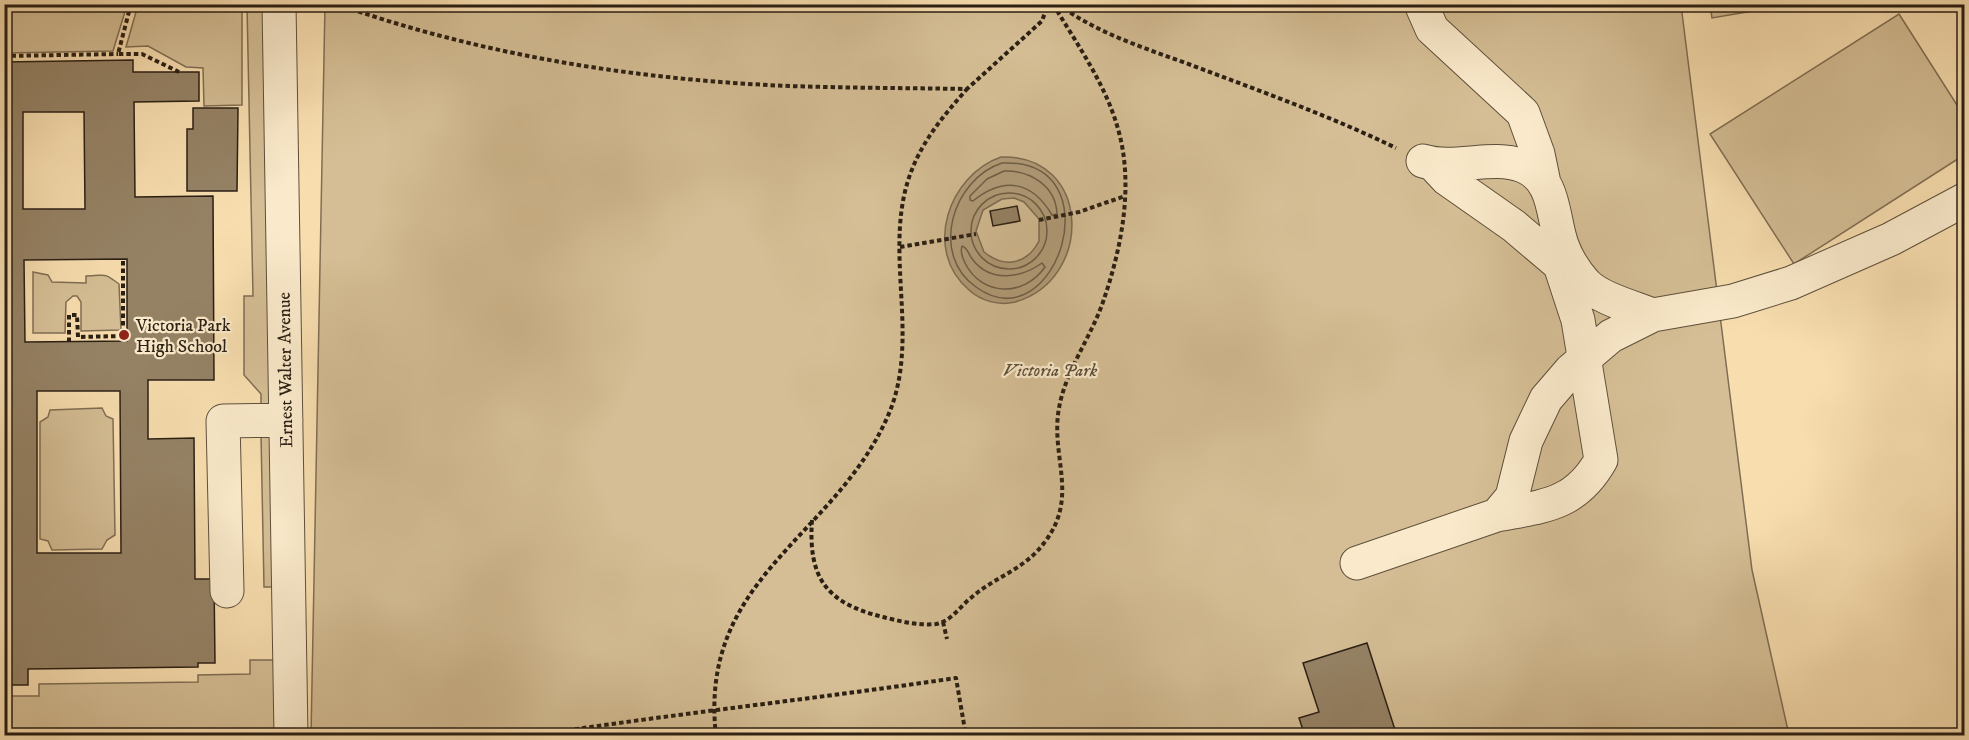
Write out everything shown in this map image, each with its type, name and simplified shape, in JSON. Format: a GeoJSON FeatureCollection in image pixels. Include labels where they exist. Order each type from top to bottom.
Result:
{"type":"FeatureCollection","features":[{"type":"Feature","properties":{"kind":"lane","name":"Ernest Walter Avenue"},"geometry":{"type":"LineString","coordinates":[[279,4],[291,735]]}},
{"type":"Feature","properties":{"kind":"lane"},"geometry":{"type":"LineString","coordinates":[[1421,4],[1432,29],[1522,113],[1538,154],[1544,183]]}},
{"type":"Feature","properties":{"kind":"lane"},"geometry":{"type":"LineString","coordinates":[[1425,161],[1509,163],[1524,166],[1540,176],[1551,195],[1562,246],[1572,265],[1588,285],[1653,315]]}},
{"type":"Feature","properties":{"kind":"lane"},"geometry":{"type":"LineString","coordinates":[[1357,563],[1497,514],[1553,505],[1569,497],[1591,477],[1601,460],[1582,359],[1578,320],[1560,265],[1514,226],[1425,161]]}},
{"type":"Feature","properties":{"kind":"lane"},"geometry":{"type":"LineString","coordinates":[[1497,514],[1512,497],[1526,441],[1540,409],[1553,390],[1582,359],[1611,336],[1653,315],[1733,301],[1791,283],[1874,247],[1965,200]]}},
{"type":"Feature","properties":{"kind":"lane"},"geometry":{"type":"LineString","coordinates":[[227,591],[223,421],[286,420]]}},
{"type":"Feature","properties":{"kind":"path"},"geometry":{"type":"LineString","coordinates":[[118,54],[131,4]]}},
{"type":"Feature","properties":{"kind":"path"},"geometry":{"type":"LineString","coordinates":[[337,4],[503,51],[613,69],[685,78],[777,85],[967,89]]}},
{"type":"Feature","properties":{"kind":"path"},"geometry":{"type":"LineString","coordinates":[[716,735],[713,710],[717,669],[739,610],[764,574],[854,473],[881,432],[893,403],[902,361],[904,332],[900,247],[903,201],[917,156],[926,140],[967,89],[1042,21],[1048,4]]}},
{"type":"Feature","properties":{"kind":"path"},"geometry":{"type":"LineString","coordinates":[[1056,4],[1076,18],[1116,38],[1352,127],[1425,161]]}},
{"type":"Feature","properties":{"kind":"path"},"geometry":{"type":"LineString","coordinates":[[812,520],[811,538],[815,565],[827,590],[853,609],[917,623],[948,620],[973,596],[1024,564],[1046,541],[1059,518],[1064,492],[1058,437],[1059,410],[1078,355],[1104,298],[1117,256],[1125,196],[1122,148],[1112,110],[1056,4]]}},
{"type":"Feature","properties":{"kind":"path"},"geometry":{"type":"LineString","coordinates":[[4,56],[142,54],[179,72]]}},
{"type":"Feature","properties":{"kind":"path"},"geometry":{"type":"LineString","coordinates":[[1039,220],[1079,212],[1125,196]]}},
{"type":"Feature","properties":{"kind":"path"},"geometry":{"type":"LineString","coordinates":[[900,247],[976,234]]}},
{"type":"Feature","properties":{"kind":"path"},"geometry":{"type":"LineString","coordinates":[[69,342],[69,315],[77,315],[78,337],[123,336],[123,259]]}},
{"type":"Feature","properties":{"kind":"path"},"geometry":{"type":"LineString","coordinates":[[943,622],[947,639]]}},
{"type":"Feature","properties":{"kind":"path"},"geometry":{"type":"LineString","coordinates":[[530,735],[956,678],[966,735]]}},
{"type":"Feature","properties":{"kind":"green space"},"geometry":{"type":"Polygon","coordinates":[[[1710,4],[1788,4],[1788,5],[1712,18],[1710,4]]]}},
{"type":"Feature","properties":{"kind":"green space"},"geometry":{"type":"Polygon","coordinates":[[[4,5],[127,5],[113,51],[5,53],[4,5]]]}},
{"type":"Feature","properties":{"kind":"green space"},"geometry":{"type":"Polygon","coordinates":[[[138,5],[242,5],[242,105],[204,106],[203,68],[186,67],[148,46],[126,47],[138,5]]]}},
{"type":"Feature","properties":{"kind":"green space"},"geometry":{"type":"Polygon","coordinates":[[[247,5],[270,5],[276,394],[268,405],[261,408],[261,394],[244,375],[244,296],[253,296],[247,5]]]}},
{"type":"Feature","properties":{"kind":"green space","name":"Victoria Park"},"geometry":{"type":"Polygon","coordinates":[[[325,5],[1681,5],[1752,570],[1789,735],[311,736],[325,5]]]}},
{"type":"Feature","properties":{"kind":"green space"},"geometry":{"type":"Polygon","coordinates":[[[1899,14],[1964,116],[1964,155],[1794,264],[1710,134],[1899,14]]]}},
{"type":"Feature","properties":{"kind":"green space"},"geometry":{"type":"Polygon","coordinates":[[[33,272],[48,275],[52,282],[86,283],[86,276],[101,275],[114,280],[119,284],[121,330],[81,331],[81,302],[77,296],[73,296],[66,302],[65,333],[33,333],[33,272]]]}},
{"type":"Feature","properties":{"kind":"green space"},"geometry":{"type":"Polygon","coordinates":[[[102,408],[106,416],[113,419],[115,535],[107,540],[102,549],[52,550],[48,541],[40,539],[40,422],[48,417],[50,410],[102,408]]]}},
{"type":"Feature","properties":{"kind":"green space"},"geometry":{"type":"Polygon","coordinates":[[[261,435],[271,438],[279,587],[264,587],[261,435]]]}},
{"type":"Feature","properties":{"kind":"green space"},"geometry":{"type":"Polygon","coordinates":[[[250,660],[281,660],[281,735],[5,735],[4,696],[39,696],[39,684],[198,682],[198,675],[250,674],[250,660]]]}},
{"type":"Feature","properties":{"kind":"water"},"geometry":{"type":"Polygon","coordinates":[[[1001,157],[1031,161],[1053,175],[1066,196],[1072,220],[1069,246],[1059,270],[1041,289],[1015,302],[997,303],[974,294],[955,274],[947,255],[945,235],[948,215],[956,196],[967,180],[983,166],[1001,157]],[[1014,198],[1002,199],[983,210],[976,231],[984,252],[1000,261],[1015,262],[1034,249],[1039,241],[1039,219],[1024,202],[1014,198]]]}},
{"type":"Feature","properties":{"kind":"building"},"geometry":{"type":"Polygon","coordinates":[[[133,60],[133,72],[199,72],[199,101],[134,102],[135,197],[213,196],[214,380],[148,380],[148,439],[194,438],[195,579],[214,579],[215,663],[198,663],[198,667],[28,669],[28,685],[4,685],[4,62],[133,60]],[[23,112],[23,209],[85,209],[84,112],[23,112]],[[127,259],[24,260],[25,342],[127,341],[127,259]],[[37,391],[37,553],[121,553],[120,391],[37,391]]]}},
{"type":"Feature","properties":{"kind":"building"},"geometry":{"type":"Polygon","coordinates":[[[193,108],[238,108],[237,191],[187,191],[187,129],[193,129],[193,108]]]}},
{"type":"Feature","properties":{"kind":"building"},"geometry":{"type":"Polygon","coordinates":[[[1017,206],[1020,221],[993,226],[990,211],[1017,206]]]}},
{"type":"Feature","properties":{"kind":"building"},"geometry":{"type":"Polygon","coordinates":[[[1367,643],[1397,736],[1305,736],[1299,718],[1319,712],[1303,663],[1367,643]]]}},
{"type":"Feature","properties":{"kind":"place","name":"Victoria Park High School"},"geometry":{"type":"Point","coordinates":[124,335]}}]}
